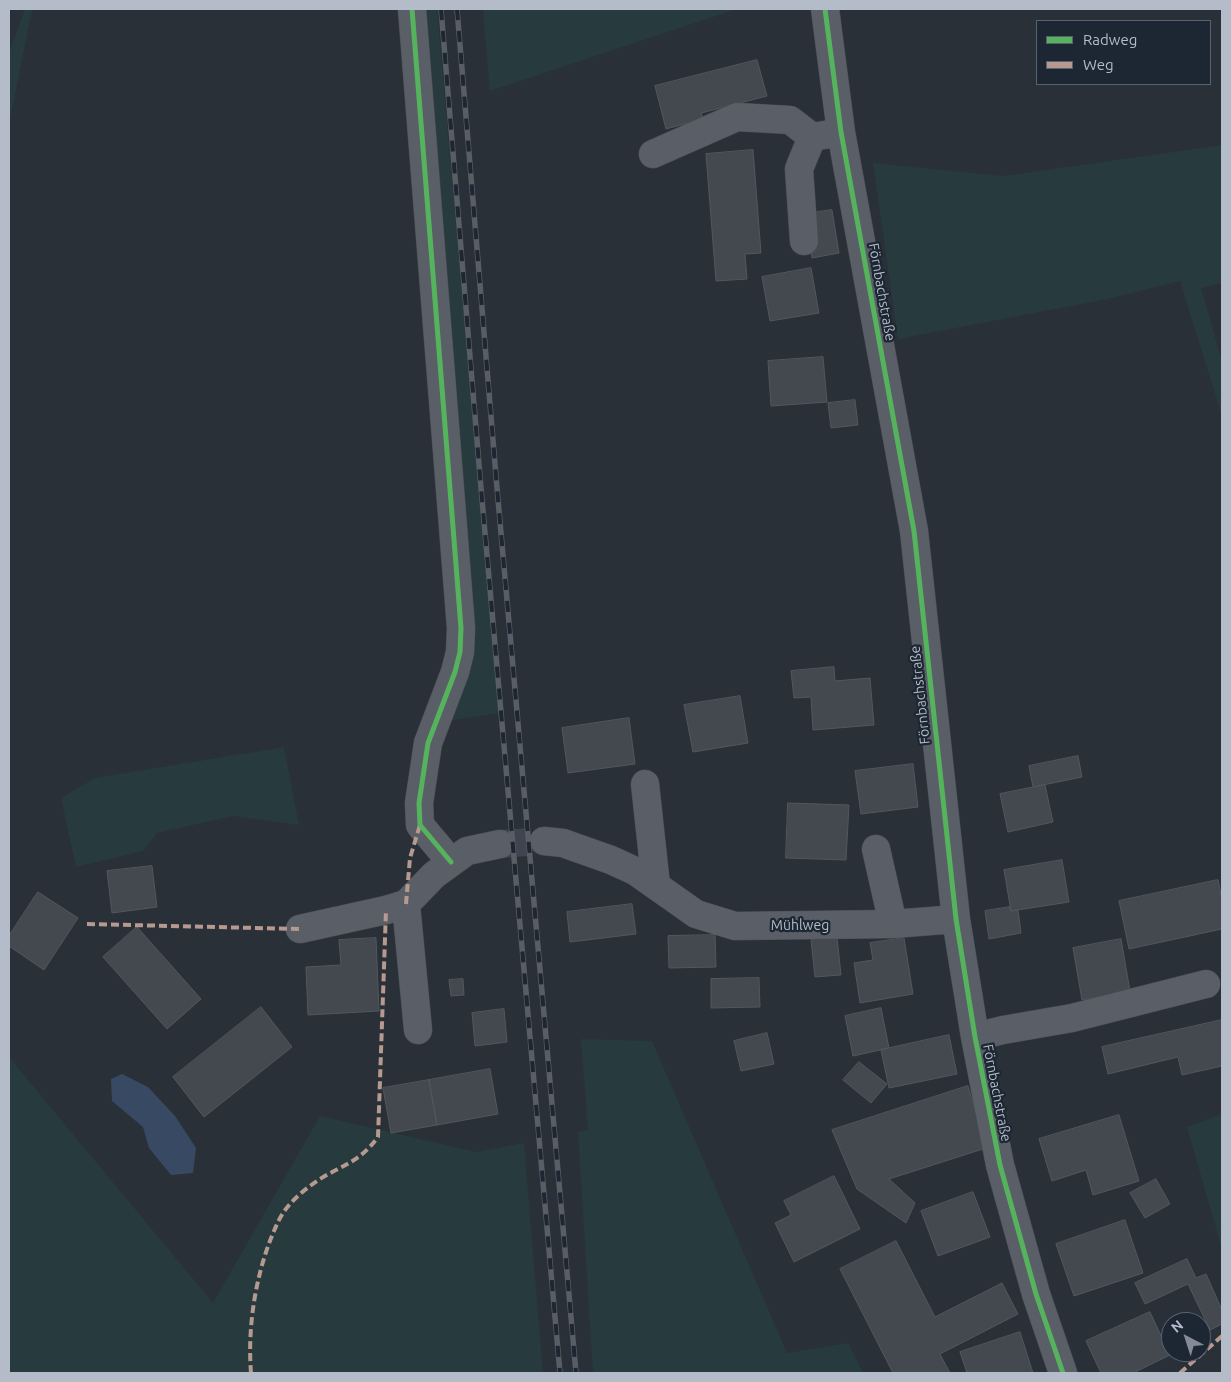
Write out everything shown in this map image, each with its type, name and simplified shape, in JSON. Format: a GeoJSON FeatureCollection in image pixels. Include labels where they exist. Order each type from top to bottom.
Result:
{"type":"FeatureCollection","features":[{"type":"Feature","properties":{"kind":"street"},"geometry":{"type":"LineString","coordinates":[[412,9],[461,628],[460,652],[455,672],[428,743],[419,803],[420,825],[451,862]]}},
{"type":"Feature","properties":{"kind":"street","name":"Förnbachstraße"},"geometry":{"type":"LineString","coordinates":[[825,9],[841,132],[914,531],[956,919],[975,1037],[1000,1165],[1036,1294],[1063,1373]]}},
{"type":"Feature","properties":{"kind":"street"},"geometry":{"type":"LineString","coordinates":[[653,154],[737,117],[790,120],[812,137],[841,132]]}},
{"type":"Feature","properties":{"kind":"street"},"geometry":{"type":"LineString","coordinates":[[804,241],[799,169],[812,137]]}},
{"type":"Feature","properties":{"kind":"street"},"geometry":{"type":"LineString","coordinates":[[645,784],[656,885]]}},
{"type":"Feature","properties":{"kind":"street","name":"Mühlweg"},"geometry":{"type":"LineString","coordinates":[[544,841],[563,843],[611,860],[635,871],[696,914],[735,926],[893,924],[956,919]]}},
{"type":"Feature","properties":{"kind":"street"},"geometry":{"type":"LineString","coordinates":[[300,929],[406,904],[451,862],[467,851],[500,844]]}},
{"type":"Feature","properties":{"kind":"street"},"geometry":{"type":"LineString","coordinates":[[876,849],[893,924]]}},
{"type":"Feature","properties":{"kind":"street"},"geometry":{"type":"LineString","coordinates":[[406,904],[418,1030]]}},
{"type":"Feature","properties":{"kind":"street"},"geometry":{"type":"LineString","coordinates":[[975,1037],[1072,1018],[1206,984]]}},
{"type":"Feature","properties":{"kind":"green space"},"geometry":{"type":"Polygon","coordinates":[[[25,9],[32,9],[9,124],[9,53],[25,9]]]}},
{"type":"Feature","properties":{"kind":"green space"},"geometry":{"type":"Polygon","coordinates":[[[420,9],[437,9],[499,713],[434,723],[455,672],[420,9]]]}},
{"type":"Feature","properties":{"kind":"green space"},"geometry":{"type":"Polygon","coordinates":[[[483,9],[737,9],[490,91],[483,9]]]}},
{"type":"Feature","properties":{"kind":"green space"},"geometry":{"type":"Polygon","coordinates":[[[1222,145],[1222,283],[1201,288],[1222,361],[1222,416],[1180,281],[1108,299],[898,339],[873,163],[1004,176],[1222,145]]]}},
{"type":"Feature","properties":{"kind":"green space"},"geometry":{"type":"Polygon","coordinates":[[[284,747],[299,825],[233,816],[157,833],[143,851],[76,867],[61,798],[95,778],[284,747]]]}},
{"type":"Feature","properties":{"kind":"green space"},"geometry":{"type":"Polygon","coordinates":[[[581,1039],[652,1041],[787,1353],[848,1343],[863,1373],[593,1373],[578,1132],[588,1130],[581,1039]]]}},
{"type":"Feature","properties":{"kind":"green space"},"geometry":{"type":"Polygon","coordinates":[[[9,1057],[213,1303],[320,1116],[476,1152],[524,1143],[543,1373],[9,1373],[9,1057]]]}},
{"type":"Feature","properties":{"kind":"green space"},"geometry":{"type":"Polygon","coordinates":[[[1222,1114],[1222,1249],[1187,1127],[1222,1114]]]}},
{"type":"Feature","properties":{"kind":"water"},"geometry":{"type":"Polygon","coordinates":[[[122,1074],[148,1087],[175,1116],[196,1148],[193,1173],[171,1175],[149,1148],[143,1127],[112,1101],[111,1079],[122,1074]]]}},
{"type":"Feature","properties":{"kind":"building"},"geometry":{"type":"Polygon","coordinates":[[[757,60],[767,96],[701,113],[703,119],[666,129],[655,86],[757,60]]]}},
{"type":"Feature","properties":{"kind":"building"},"geometry":{"type":"Polygon","coordinates":[[[753,150],[761,253],[745,254],[747,279],[716,281],[706,154],[753,150]]]}},
{"type":"Feature","properties":{"kind":"building"},"geometry":{"type":"Polygon","coordinates":[[[832,210],[839,253],[812,258],[804,214],[832,210]]]}},
{"type":"Feature","properties":{"kind":"building"},"geometry":{"type":"Polygon","coordinates":[[[811,268],[819,313],[770,321],[762,277],[811,268]]]}},
{"type":"Feature","properties":{"kind":"building"},"geometry":{"type":"Polygon","coordinates":[[[823,357],[827,402],[771,406],[768,361],[823,357]]]}},
{"type":"Feature","properties":{"kind":"building"},"geometry":{"type":"Polygon","coordinates":[[[855,400],[858,425],[831,428],[828,403],[855,400]]]}},
{"type":"Feature","properties":{"kind":"building"},"geometry":{"type":"Polygon","coordinates":[[[834,667],[835,681],[870,678],[874,725],[813,730],[811,697],[794,698],[791,671],[834,667]]]}},
{"type":"Feature","properties":{"kind":"building"},"geometry":{"type":"Polygon","coordinates":[[[740,696],[748,743],[693,752],[684,705],[740,696]]]}},
{"type":"Feature","properties":{"kind":"building"},"geometry":{"type":"Polygon","coordinates":[[[629,718],[635,764],[568,773],[562,728],[629,718]]]}},
{"type":"Feature","properties":{"kind":"building"},"geometry":{"type":"Polygon","coordinates":[[[1078,756],[1082,777],[1033,787],[1029,766],[1078,756]]]}},
{"type":"Feature","properties":{"kind":"building"},"geometry":{"type":"Polygon","coordinates":[[[913,764],[918,807],[861,814],[855,771],[913,764]]]}},
{"type":"Feature","properties":{"kind":"building"},"geometry":{"type":"Polygon","coordinates":[[[1045,785],[1053,822],[1008,832],[1000,794],[1045,785]]]}},
{"type":"Feature","properties":{"kind":"building"},"geometry":{"type":"Polygon","coordinates":[[[788,803],[849,805],[846,860],[786,858],[788,803]]]}},
{"type":"Feature","properties":{"kind":"building"},"geometry":{"type":"Polygon","coordinates":[[[1062,860],[1069,902],[1011,911],[1004,870],[1062,860]]]}},
{"type":"Feature","properties":{"kind":"building"},"geometry":{"type":"Polygon","coordinates":[[[152,866],[157,907],[112,913],[107,871],[152,866]]]}},
{"type":"Feature","properties":{"kind":"building"},"geometry":{"type":"Polygon","coordinates":[[[1218,880],[1222,899],[1222,929],[1129,949],[1119,901],[1218,880]]]}},
{"type":"Feature","properties":{"kind":"building"},"geometry":{"type":"Polygon","coordinates":[[[38,892],[78,918],[44,970],[9,946],[9,936],[38,892]]]}},
{"type":"Feature","properties":{"kind":"building"},"geometry":{"type":"Polygon","coordinates":[[[632,904],[636,934],[570,942],[567,912],[632,904]]]}},
{"type":"Feature","properties":{"kind":"building"},"geometry":{"type":"Polygon","coordinates":[[[1010,907],[1011,911],[1018,910],[1021,933],[989,939],[985,911],[1010,907]]]}},
{"type":"Feature","properties":{"kind":"building"},"geometry":{"type":"Polygon","coordinates":[[[137,927],[201,999],[167,1029],[103,957],[137,927]]]}},
{"type":"Feature","properties":{"kind":"building"},"geometry":{"type":"Polygon","coordinates":[[[715,935],[716,967],[669,968],[668,936],[715,935]]]}},
{"type":"Feature","properties":{"kind":"building"},"geometry":{"type":"Polygon","coordinates":[[[837,937],[841,975],[815,977],[811,940],[837,937]]]}},
{"type":"Feature","properties":{"kind":"building"},"geometry":{"type":"Polygon","coordinates":[[[376,938],[379,1011],[308,1015],[306,967],[341,965],[339,940],[376,938]]]}},
{"type":"Feature","properties":{"kind":"building"},"geometry":{"type":"Polygon","coordinates":[[[904,938],[913,994],[860,1003],[854,963],[873,960],[870,943],[904,938]]]}},
{"type":"Feature","properties":{"kind":"building"},"geometry":{"type":"Polygon","coordinates":[[[1121,939],[1130,991],[1082,1000],[1073,948],[1121,939]]]}},
{"type":"Feature","properties":{"kind":"building"},"geometry":{"type":"Polygon","coordinates":[[[759,978],[760,1007],[711,1008],[711,979],[759,978]]]}},
{"type":"Feature","properties":{"kind":"building"},"geometry":{"type":"Polygon","coordinates":[[[463,979],[464,995],[451,996],[449,980],[463,979]]]}},
{"type":"Feature","properties":{"kind":"building"},"geometry":{"type":"Polygon","coordinates":[[[261,1007],[292,1047],[204,1117],[173,1077],[261,1007]]]}},
{"type":"Feature","properties":{"kind":"building"},"geometry":{"type":"Polygon","coordinates":[[[881,1008],[889,1048],[853,1056],[845,1016],[881,1008]]]}},
{"type":"Feature","properties":{"kind":"building"},"geometry":{"type":"Polygon","coordinates":[[[504,1009],[507,1042],[475,1046],[472,1013],[504,1009]]]}},
{"type":"Feature","properties":{"kind":"building"},"geometry":{"type":"Polygon","coordinates":[[[1222,1020],[1222,1066],[1182,1075],[1178,1057],[1108,1074],[1102,1047],[1222,1020]]]}},
{"type":"Feature","properties":{"kind":"building"},"geometry":{"type":"Polygon","coordinates":[[[767,1033],[774,1064],[741,1071],[734,1041],[767,1033]]]}},
{"type":"Feature","properties":{"kind":"building"},"geometry":{"type":"Polygon","coordinates":[[[949,1035],[957,1074],[889,1088],[881,1050],[949,1035]]]}},
{"type":"Feature","properties":{"kind":"building"},"geometry":{"type":"Polygon","coordinates":[[[859,1062],[887,1084],[871,1103],[843,1080],[859,1062]]]}},
{"type":"Feature","properties":{"kind":"building"},"geometry":{"type":"Polygon","coordinates":[[[490,1069],[498,1114],[437,1125],[429,1080],[490,1069]]]}},
{"type":"Feature","properties":{"kind":"building"},"geometry":{"type":"Polygon","coordinates":[[[429,1080],[437,1125],[391,1133],[383,1088],[429,1080]]]}},
{"type":"Feature","properties":{"kind":"building"},"geometry":{"type":"Polygon","coordinates":[[[968,1086],[986,1148],[889,1179],[915,1203],[906,1223],[857,1189],[832,1130],[968,1086]]]}},
{"type":"Feature","properties":{"kind":"building"},"geometry":{"type":"Polygon","coordinates":[[[1119,1115],[1139,1181],[1093,1195],[1086,1170],[1052,1181],[1039,1139],[1119,1115]]]}},
{"type":"Feature","properties":{"kind":"building"},"geometry":{"type":"Polygon","coordinates":[[[834,1176],[860,1229],[794,1262],[775,1223],[791,1215],[784,1201],[834,1176]]]}},
{"type":"Feature","properties":{"kind":"building"},"geometry":{"type":"Polygon","coordinates":[[[1156,1179],[1170,1204],[1145,1218],[1130,1193],[1156,1179]]]}},
{"type":"Feature","properties":{"kind":"building"},"geometry":{"type":"Polygon","coordinates":[[[973,1192],[990,1237],[938,1256],[921,1211],[973,1192]]]}},
{"type":"Feature","properties":{"kind":"building"},"geometry":{"type":"Polygon","coordinates":[[[1125,1220],[1143,1273],[1074,1296],[1056,1244],[1125,1220]]]}},
{"type":"Feature","properties":{"kind":"building"},"geometry":{"type":"Polygon","coordinates":[[[896,1241],[935,1317],[1002,1283],[1018,1314],[940,1354],[950,1373],[893,1373],[840,1269],[896,1241]]]}},
{"type":"Feature","properties":{"kind":"building"},"geometry":{"type":"Polygon","coordinates":[[[1187,1259],[1196,1278],[1206,1274],[1222,1310],[1222,1324],[1211,1330],[1211,1312],[1201,1312],[1188,1284],[1145,1304],[1135,1283],[1187,1259]]]}},
{"type":"Feature","properties":{"kind":"building"},"geometry":{"type":"Polygon","coordinates":[[[1150,1312],[1161,1336],[1161,1359],[1133,1373],[1101,1373],[1086,1341],[1150,1312]]]}},
{"type":"Feature","properties":{"kind":"building"},"geometry":{"type":"Polygon","coordinates":[[[1020,1332],[1033,1373],[967,1373],[960,1352],[1020,1332]]]}},
{"type":"Feature","properties":{"kind":"tunnel"},"geometry":{"type":"LineString","coordinates":[[500,844],[544,841]]}},
{"type":"Feature","properties":{"kind":"railway"},"geometry":{"type":"LineString","coordinates":[[441,9],[481,488],[560,1373]]}},
{"type":"Feature","properties":{"kind":"railway"},"geometry":{"type":"LineString","coordinates":[[457,9],[497,488],[576,1373]]}},
{"type":"Feature","properties":{"kind":"marked path"},"geometry":{"type":"LineString","coordinates":[[406,904],[410,858],[420,825]]}},
{"type":"Feature","properties":{"kind":"marked path"},"geometry":{"type":"LineString","coordinates":[[251,1373],[252,1314],[255,1295],[271,1237],[279,1220],[289,1205],[301,1193],[320,1179],[354,1160],[370,1147],[378,1137],[386,910]]}},
{"type":"Feature","properties":{"kind":"marked path"},"geometry":{"type":"LineString","coordinates":[[87,924],[300,929]]}},
{"type":"Feature","properties":{"kind":"marked path"},"geometry":{"type":"LineString","coordinates":[[1180,1373],[1222,1336]]}},
{"type":"Feature","properties":{"kind":"cycle path"},"geometry":{"type":"LineString","coordinates":[[412,9],[461,628],[460,652],[455,672],[428,743],[419,803],[420,825],[451,862]]}},
{"type":"Feature","properties":{"kind":"cycle path"},"geometry":{"type":"LineString","coordinates":[[825,9],[841,132],[914,531],[956,919],[975,1037],[1000,1165],[1036,1294],[1063,1373]]}}]}
